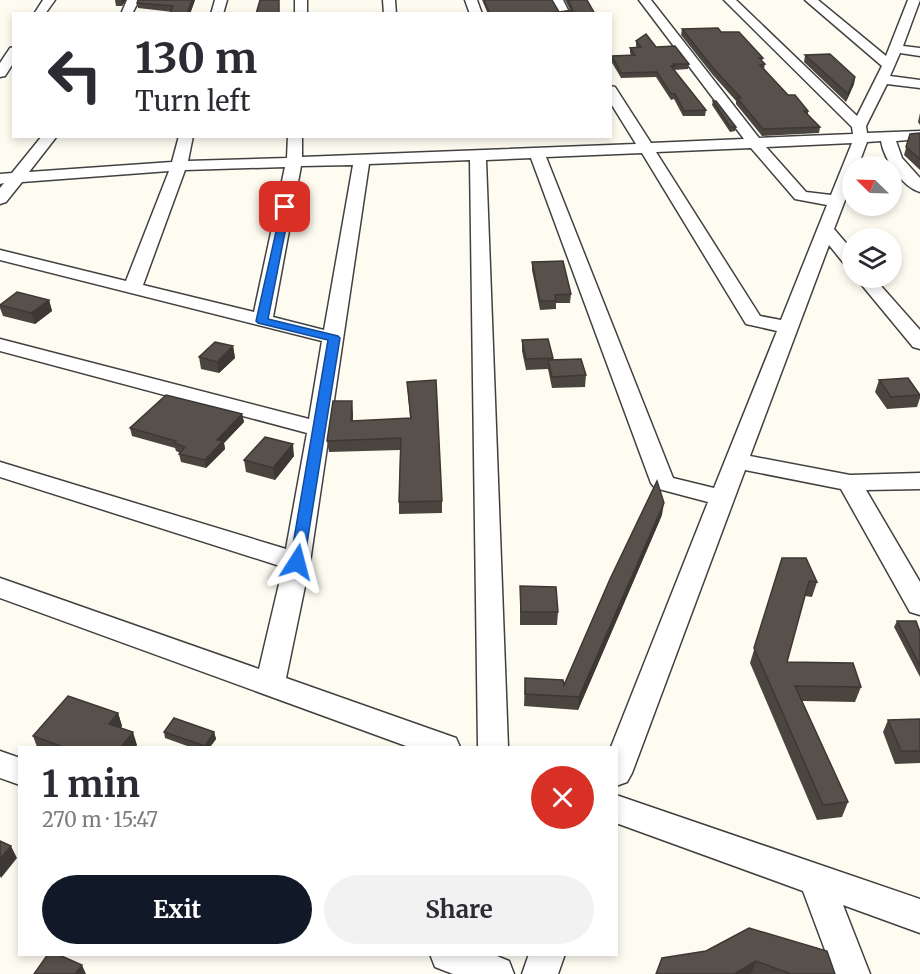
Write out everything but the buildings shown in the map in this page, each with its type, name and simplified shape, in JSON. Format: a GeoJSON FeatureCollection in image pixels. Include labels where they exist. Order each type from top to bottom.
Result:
{"type":"FeatureCollection","features":[{"type":"Feature","properties":{"kind":"street"},"geometry":{"type":"LineString","coordinates":[[645,0],[755,143],[801,196],[837,201]]}},
{"type":"Feature","properties":{"kind":"street"},"geometry":{"type":"LineString","coordinates":[[730,0],[860,132]]}},
{"type":"Feature","properties":{"kind":"street"},"geometry":{"type":"LineString","coordinates":[[811,0],[889,64],[920,84]]}},
{"type":"Feature","properties":{"kind":"street"},"geometry":{"type":"LineString","coordinates":[[618,768],[826,230],[860,132],[889,64],[913,23],[914,0]]}},
{"type":"Feature","properties":{"kind":"street"},"geometry":{"type":"LineString","coordinates":[[889,64],[920,52]]}},
{"type":"Feature","properties":{"kind":"street"},"geometry":{"type":"LineString","coordinates":[[0,73],[12,54]]}},
{"type":"Feature","properties":{"kind":"street"},"geometry":{"type":"LineString","coordinates":[[612,93],[753,320],[788,327]]}},
{"type":"Feature","properties":{"kind":"street"},"geometry":{"type":"LineString","coordinates":[[8,179],[179,166],[362,158],[405,152],[478,155],[755,143],[860,132],[888,136],[920,135]]}},
{"type":"Feature","properties":{"kind":"street"},"geometry":{"type":"LineString","coordinates":[[888,136],[893,161],[920,187]]}},
{"type":"Feature","properties":{"kind":"street"},"geometry":{"type":"LineString","coordinates":[[0,199],[8,179],[48,138]]}},
{"type":"Feature","properties":{"kind":"street"},"geometry":{"type":"LineString","coordinates":[[132,289],[179,166],[186,138]]}},
{"type":"Feature","properties":{"kind":"street"},"geometry":{"type":"LineString","coordinates":[[262,321],[294,161],[295,138]]}},
{"type":"Feature","properties":{"kind":"street"},"geometry":{"type":"LineString","coordinates":[[519,138],[530,153],[663,483],[723,498]]}},
{"type":"Feature","properties":{"kind":"street"},"geometry":{"type":"LineString","coordinates":[[478,155],[493,746]]}},
{"type":"Feature","properties":{"kind":"street"},"geometry":{"type":"LineString","coordinates":[[270,684],[297,562],[362,158]]}},
{"type":"Feature","properties":{"kind":"street"},"geometry":{"type":"LineString","coordinates":[[826,230],[842,249]]}},
{"type":"Feature","properties":{"kind":"street"},"geometry":{"type":"LineString","coordinates":[[0,255],[334,338]]}},
{"type":"Feature","properties":{"kind":"street"},"geometry":{"type":"LineString","coordinates":[[873,288],[920,343]]}},
{"type":"Feature","properties":{"kind":"street"},"geometry":{"type":"LineString","coordinates":[[0,345],[319,429]]}},
{"type":"Feature","properties":{"kind":"street"},"geometry":{"type":"LineString","coordinates":[[737,461],[850,483],[920,481]]}},
{"type":"Feature","properties":{"kind":"street"},"geometry":{"type":"LineString","coordinates":[[0,469],[297,562]]}},
{"type":"Feature","properties":{"kind":"street"},"geometry":{"type":"LineString","coordinates":[[850,483],[920,604]]}},
{"type":"Feature","properties":{"kind":"street"},"geometry":{"type":"LineString","coordinates":[[0,588],[442,746]]}},
{"type":"Feature","properties":{"kind":"street"},"geometry":{"type":"LineString","coordinates":[[0,764],[18,771]]}},
{"type":"Feature","properties":{"kind":"street"},"geometry":{"type":"LineString","coordinates":[[618,810],[920,916]]}},
{"type":"Feature","properties":{"kind":"street"},"geometry":{"type":"LineString","coordinates":[[816,879],[852,974]]}},
{"type":"Feature","properties":{"kind":"street"},"geometry":{"type":"LineString","coordinates":[[453,956],[496,974]]}},
{"type":"Feature","properties":{"kind":"street"},"geometry":{"type":"LineString","coordinates":[[540,974],[546,956]]}},
{"type":"Feature","properties":{"kind":"route"},"geometry":{"type":"LineString","coordinates":[[285,207],[262,321],[334,338],[297,562]]}}]}
